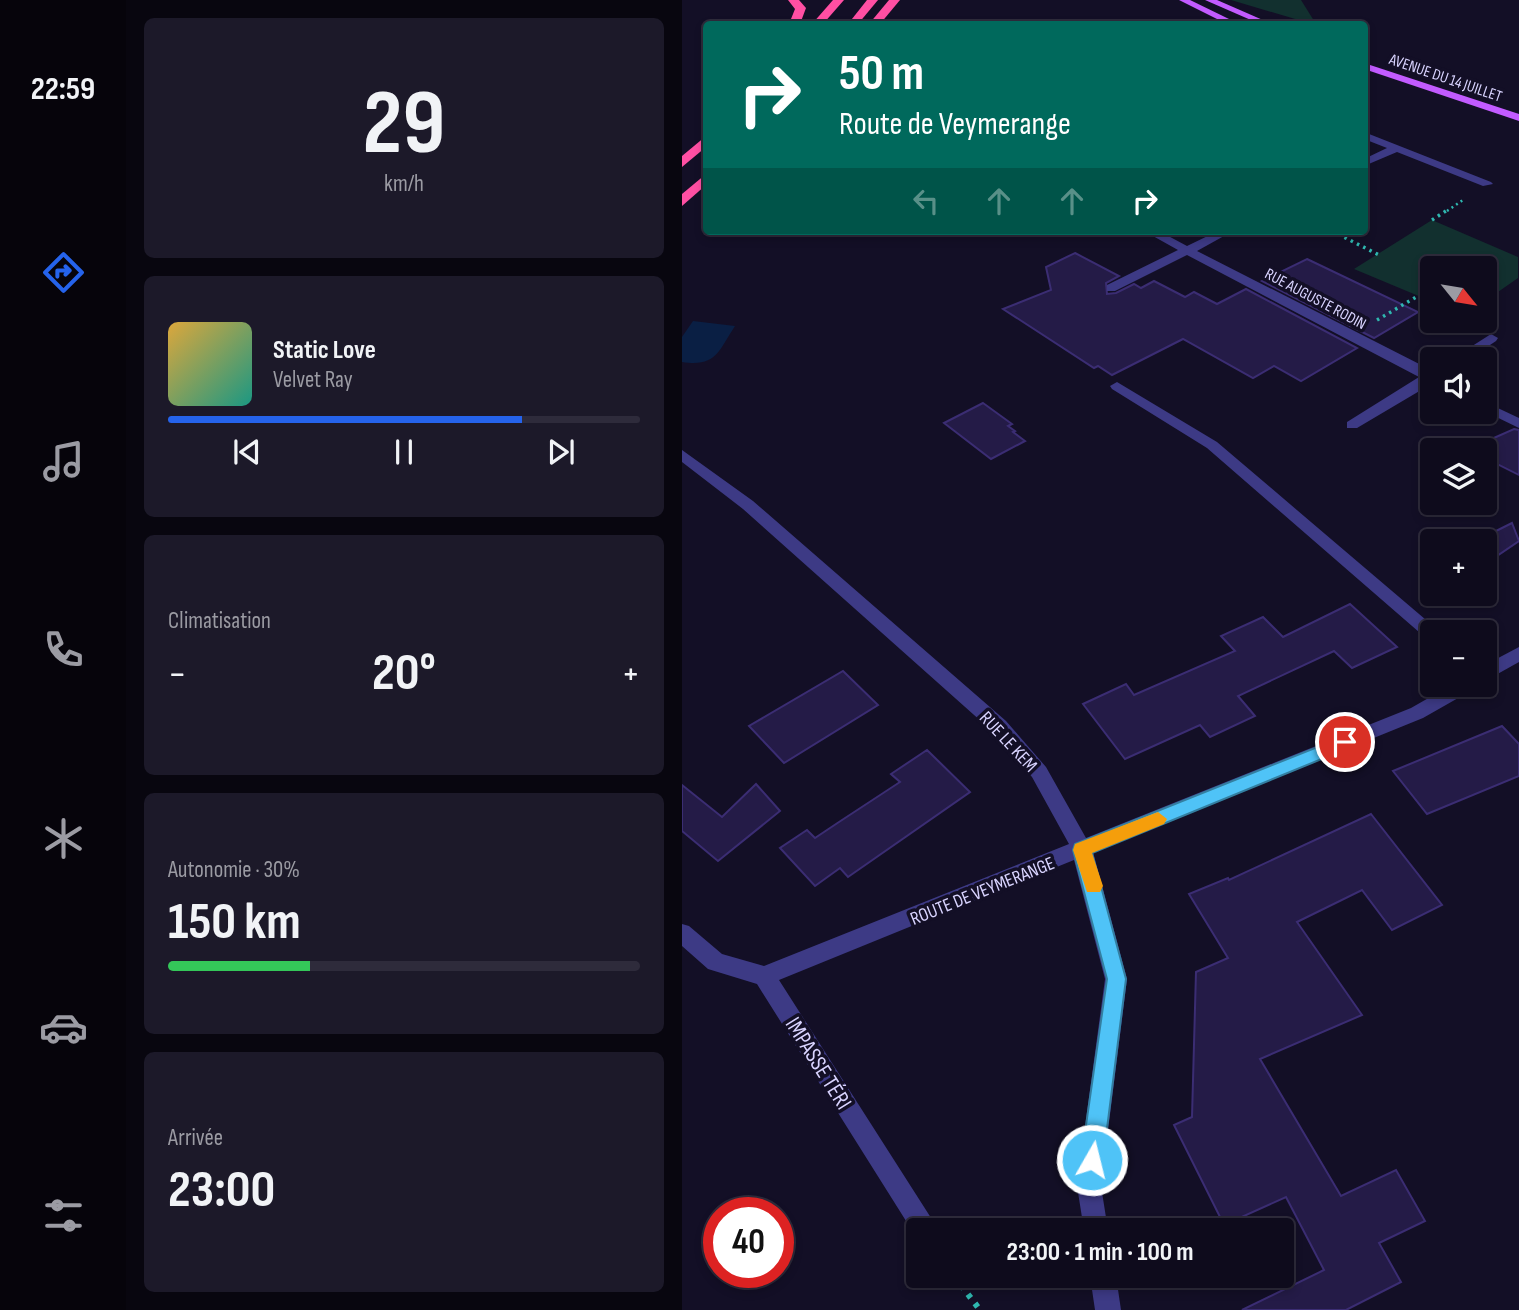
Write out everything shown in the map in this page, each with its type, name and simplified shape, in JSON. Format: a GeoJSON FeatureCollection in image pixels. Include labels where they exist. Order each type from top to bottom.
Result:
{"type":"FeatureCollection","features":[{"type":"Feature","properties":{"kind":"highway"},"geometry":{"type":"LineString","coordinates":[[793,0],[801,8],[796,21]]}},
{"type":"Feature","properties":{"kind":"highway"},"geometry":{"type":"LineString","coordinates":[[820,21],[838,0]]}},
{"type":"Feature","properties":{"kind":"highway"},"geometry":{"type":"LineString","coordinates":[[856,21],[873,0]]}},
{"type":"Feature","properties":{"kind":"highway"},"geometry":{"type":"LineString","coordinates":[[877,21],[895,0]]}},
{"type":"Feature","properties":{"kind":"highway"},"geometry":{"type":"LineString","coordinates":[[682,163],[703,143]]}},
{"type":"Feature","properties":{"kind":"highway"},"geometry":{"type":"LineString","coordinates":[[682,202],[703,181]]}},
{"type":"Feature","properties":{"kind":"main road"},"geometry":{"type":"LineString","coordinates":[[1183,0],[1232,21]]}},
{"type":"Feature","properties":{"kind":"main road"},"geometry":{"type":"LineString","coordinates":[[1209,0],[1261,21]]}},
{"type":"Feature","properties":{"kind":"main road","name":"AVENUE DU 14 JUILLET"},"geometry":{"type":"LineString","coordinates":[[1368,57],[1518,106]]}},
{"type":"Feature","properties":{"kind":"main road","name":"AVENUE DU 14 JUILLET"},"geometry":{"type":"LineString","coordinates":[[1368,67],[1518,118]]}},
{"type":"Feature","properties":{"kind":"street"},"geometry":{"type":"LineString","coordinates":[[1368,137],[1487,184]]}},
{"type":"Feature","properties":{"kind":"street"},"geometry":{"type":"LineString","coordinates":[[1368,161],[1396,148]]}},
{"type":"Feature","properties":{"kind":"street","name":"RUE AUGUSTE RODIN"},"geometry":{"type":"LineString","coordinates":[[1158,235],[1420,371]]}},
{"type":"Feature","properties":{"kind":"street"},"geometry":{"type":"LineString","coordinates":[[1111,288],[1219,235]]}},
{"type":"Feature","properties":{"kind":"street"},"geometry":{"type":"LineString","coordinates":[[1477,347],[1491,338]]}},
{"type":"Feature","properties":{"kind":"street","name":"RUE AUGUSTE RODIN"},"geometry":{"type":"LineString","coordinates":[[1352,425],[1420,384]]}},
{"type":"Feature","properties":{"kind":"street"},"geometry":{"type":"LineString","coordinates":[[1117,386],[1212,445],[1420,624]]}},
{"type":"Feature","properties":{"kind":"street"},"geometry":{"type":"LineString","coordinates":[[1497,413],[1518,424]]}},
{"type":"Feature","properties":{"kind":"street","name":"RUE LE KEM"},"geometry":{"type":"LineString","coordinates":[[682,455],[748,505],[999,726],[1040,772],[1082,850],[1117,979],[1089,1186],[1094,1218]]}},
{"type":"Feature","properties":{"kind":"street"},"geometry":{"type":"LineString","coordinates":[[1497,666],[1518,653]]}},
{"type":"Feature","properties":{"kind":"street","name":"ROUTE DE VEYMERANGE"},"geometry":{"type":"LineString","coordinates":[[764,976],[1417,713],[1445,697]]}},
{"type":"Feature","properties":{"kind":"street"},"geometry":{"type":"LineString","coordinates":[[682,933],[716,962],[764,976]]}},
{"type":"Feature","properties":{"kind":"street","name":"IMPASSE TÉRI"},"geometry":{"type":"LineString","coordinates":[[764,976],[916,1218]]}},
{"type":"Feature","properties":{"kind":"street"},"geometry":{"type":"LineString","coordinates":[[1105,1288],[1108,1310]]}},
{"type":"Feature","properties":{"kind":"path"},"geometry":{"type":"LineString","coordinates":[[1432,220],[1487,184]]}},
{"type":"Feature","properties":{"kind":"path"},"geometry":{"type":"LineString","coordinates":[[1340,235],[1379,255]]}},
{"type":"Feature","properties":{"kind":"path"},"geometry":{"type":"LineString","coordinates":[[1351,336],[1418,296]]}},
{"type":"Feature","properties":{"kind":"path"},"geometry":{"type":"LineString","coordinates":[[963,1288],[980,1310]]}},
{"type":"Feature","properties":{"kind":"green space"},"geometry":{"type":"Polygon","coordinates":[[[1231,0],[1301,0],[1314,21],[1302,21],[1231,0]]]}},
{"type":"Feature","properties":{"kind":"green space"},"geometry":{"type":"Polygon","coordinates":[[[1432,220],[1518,257],[1518,278],[1498,292],[1498,256],[1420,256],[1420,297],[1354,269],[1432,220]]]}},
{"type":"Feature","properties":{"kind":"water"},"geometry":{"type":"Polygon","coordinates":[[[693,321],[735,326],[715,356],[702,362],[682,362],[682,337],[693,321]]]}},
{"type":"Feature","properties":{"kind":"building"},"geometry":{"type":"Polygon","coordinates":[[[1075,253],[1119,276],[1106,283],[1107,294],[1116,293],[1134,284],[1141,288],[1154,281],[1185,297],[1194,292],[1217,304],[1246,289],[1357,348],[1301,381],[1274,366],[1253,378],[1183,339],[1112,375],[1098,366],[1094,368],[1003,309],[1051,290],[1046,267],[1075,253]]]}},
{"type":"Feature","properties":{"kind":"building"},"geometry":{"type":"Polygon","coordinates":[[[1307,259],[1418,312],[1374,338],[1262,281],[1307,259]]]}},
{"type":"Feature","properties":{"kind":"building"},"geometry":{"type":"Polygon","coordinates":[[[983,403],[1012,424],[1008,426],[1025,441],[991,459],[944,423],[983,403]]]}},
{"type":"Feature","properties":{"kind":"building"},"geometry":{"type":"Polygon","coordinates":[[[1514,429],[1519,430],[1519,475],[1497,464],[1497,438],[1494,438],[1514,429]]]}},
{"type":"Feature","properties":{"kind":"building"},"geometry":{"type":"Polygon","coordinates":[[[1512,523],[1519,541],[1497,556],[1497,530],[1512,523]]]}},
{"type":"Feature","properties":{"kind":"building"},"geometry":{"type":"Polygon","coordinates":[[[1350,604],[1397,647],[1352,668],[1334,651],[1238,696],[1255,716],[1210,737],[1200,725],[1125,759],[1083,704],[1126,684],[1134,695],[1235,651],[1221,636],[1263,617],[1283,637],[1350,604]]]}},
{"type":"Feature","properties":{"kind":"building"},"geometry":{"type":"Polygon","coordinates":[[[843,671],[878,705],[784,763],[749,726],[843,671]]]}},
{"type":"Feature","properties":{"kind":"building"},"geometry":{"type":"Polygon","coordinates":[[[1502,726],[1519,744],[1519,776],[1427,814],[1393,771],[1502,726]]]}},
{"type":"Feature","properties":{"kind":"building"},"geometry":{"type":"Polygon","coordinates":[[[927,750],[970,792],[848,877],[840,868],[815,886],[780,848],[807,830],[815,838],[900,782],[891,774],[927,750]]]}},
{"type":"Feature","properties":{"kind":"building"},"geometry":{"type":"Polygon","coordinates":[[[756,784],[780,811],[718,861],[682,831],[682,785],[722,817],[756,784]]]}},
{"type":"Feature","properties":{"kind":"building"},"geometry":{"type":"Polygon","coordinates":[[[1371,814],[1442,905],[1392,930],[1362,890],[1297,922],[1362,1015],[1260,1059],[1341,1196],[1396,1170],[1425,1221],[1379,1243],[1401,1282],[1346,1310],[1242,1310],[1287,1288],[1294,1288],[1294,1285],[1324,1270],[1286,1197],[1240,1218],[1220,1218],[1174,1125],[1192,1117],[1196,972],[1228,958],[1189,894],[1228,878],[1229,880],[1371,814]]]}},
{"type":"Feature","properties":{"kind":"slow traffic"},"geometry":{"type":"LineString","coordinates":[[1093,886],[1082,850],[1158,819]]}},
{"type":"Feature","properties":{"kind":"route"},"geometry":{"type":"LineString","coordinates":[[1092,1160],[1117,979],[1082,850],[1345,742]]}}]}
